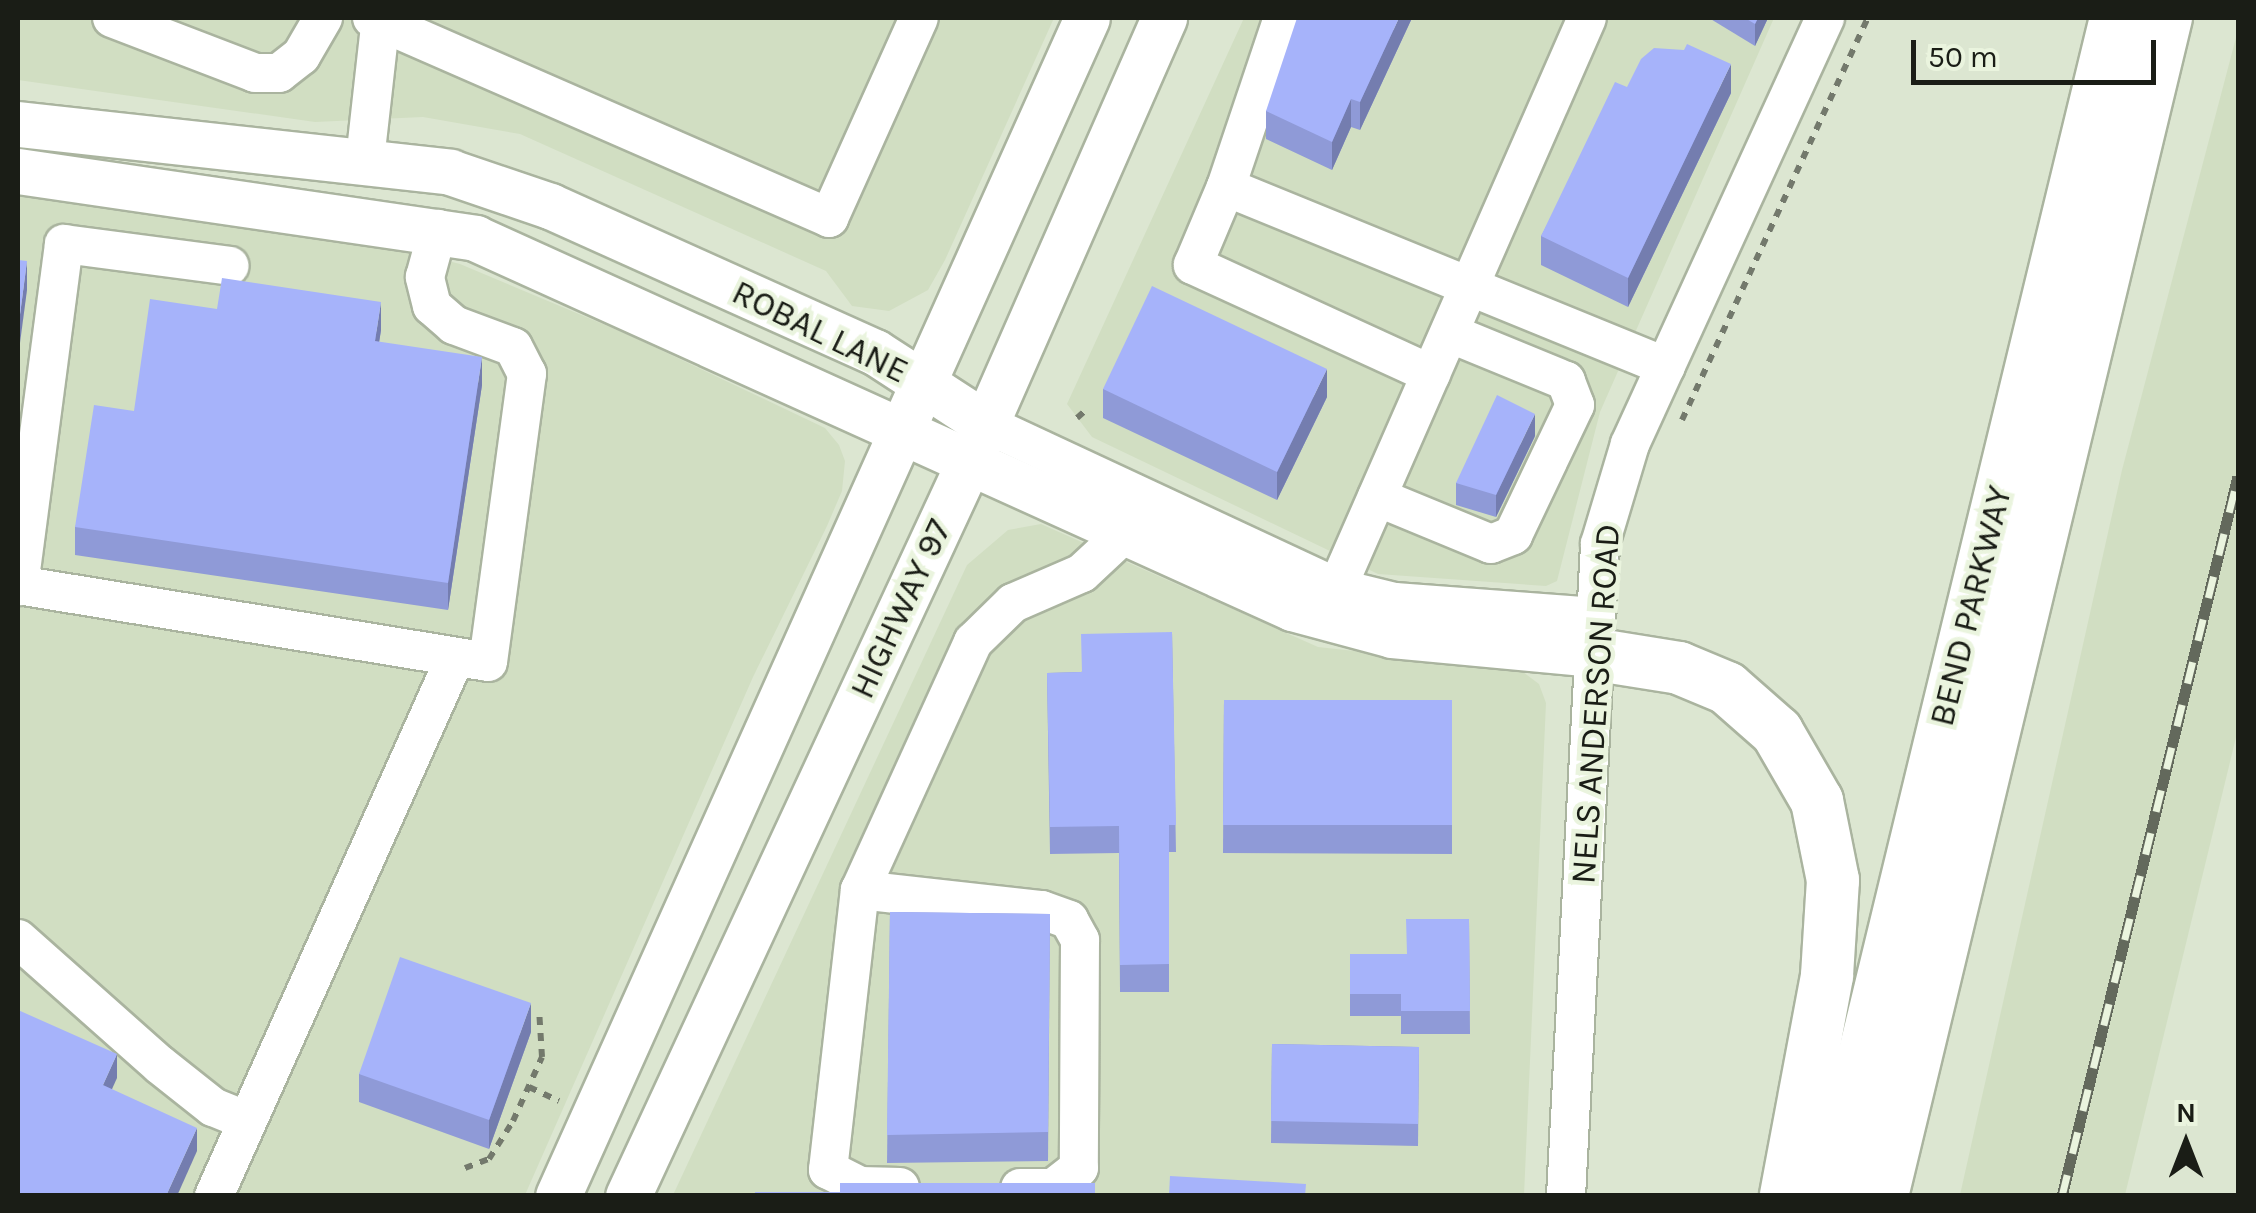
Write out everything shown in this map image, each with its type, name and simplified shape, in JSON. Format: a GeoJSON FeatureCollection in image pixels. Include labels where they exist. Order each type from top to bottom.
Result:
{"type":"FeatureCollection","features":[{"type":"Feature","properties":{"kind":"highway","name":"BEND PARKWAY"},"geometry":{"type":"LineString","coordinates":[[1830,1196],[2116,18]]}},
{"type":"Feature","properties":{"kind":"highway","name":"BEND PARKWAY"},"geometry":{"type":"LineString","coordinates":[[1882,1196],[2166,18]]}},
{"type":"Feature","properties":{"kind":"highway"},"geometry":{"type":"LineString","coordinates":[[1594,636],[1727,688],[1777,732],[1818,801],[1834,880],[1827,976],[1786,1196]]}},
{"type":"Feature","properties":{"kind":"main road","name":"HIGHWAY 97"},"geometry":{"type":"LineString","coordinates":[[558,1196],[1087,18]]}},
{"type":"Feature","properties":{"kind":"main road","name":"HIGHWAY 97"},"geometry":{"type":"LineString","coordinates":[[628,1196],[978,442],[1164,18]]}},
{"type":"Feature","properties":{"kind":"main road","name":"ROBAL LANE"},"geometry":{"type":"LineString","coordinates":[[18,124],[450,172],[550,206],[875,352],[922,383],[978,442],[1126,532],[1292,608],[1356,628],[1594,636]]}},
{"type":"Feature","properties":{"kind":"main road","name":"ROBAL LANE"},"geometry":{"type":"LineString","coordinates":[[18,171],[438,229],[516,252],[904,430],[978,442]]}},
{"type":"Feature","properties":{"kind":"street"},"geometry":{"type":"LineString","coordinates":[[112,18],[255,73],[280,72],[301,56],[323,18]]}},
{"type":"Feature","properties":{"kind":"street"},"geometry":{"type":"LineString","coordinates":[[365,160],[378,18],[829,218],[918,18]]}},
{"type":"Feature","properties":{"kind":"street"},"geometry":{"type":"LineString","coordinates":[[1283,18],[1226,187],[1193,265],[1431,374]]}},
{"type":"Feature","properties":{"kind":"street"},"geometry":{"type":"LineString","coordinates":[[1337,588],[1587,18]]}},
{"type":"Feature","properties":{"kind":"street","name":"NELS ANDERSON ROAD"},"geometry":{"type":"LineString","coordinates":[[1566,1196],[1600,544],[1614,488],[1824,18]]}},
{"type":"Feature","properties":{"kind":"street"},"geometry":{"type":"LineString","coordinates":[[1226,187],[1666,367]]}},
{"type":"Feature","properties":{"kind":"street"},"geometry":{"type":"LineString","coordinates":[[230,266],[64,244],[18,585],[488,662],[527,374],[513,346],[454,325],[432,306],[426,277],[438,229]]}},
{"type":"Feature","properties":{"kind":"street"},"geometry":{"type":"LineString","coordinates":[[1377,497],[1491,544],[1513,535],[1566,424],[1574,404],[1566,381],[1449,333]]}},
{"type":"Feature","properties":{"kind":"street","name":"ROBAL LANE"},"geometry":{"type":"LineString","coordinates":[[978,442],[1337,588],[1395,602],[1594,636]]}},
{"type":"Feature","properties":{"kind":"street"},"geometry":{"type":"LineString","coordinates":[[937,1187],[860,1186],[828,1170],[860,890],[973,642],[1012,604],[1082,573],[1126,532]]}},
{"type":"Feature","properties":{"kind":"street"},"geometry":{"type":"LineString","coordinates":[[214,1196],[455,658]]}},
{"type":"Feature","properties":{"kind":"street"},"geometry":{"type":"LineString","coordinates":[[860,890],[1042,910],[1069,920],[1080,940],[1079,1168],[1053,1188],[976,1187]]}},
{"type":"Feature","properties":{"kind":"street"},"geometry":{"type":"LineString","coordinates":[[18,939],[160,1066],[213,1106],[247,1121]]}},
{"type":"Feature","properties":{"kind":"path"},"geometry":{"type":"LineString","coordinates":[[1677,427],[1712,364],[1868,18]]}},
{"type":"Feature","properties":{"kind":"path"},"geometry":{"type":"LineString","coordinates":[[1076,418],[1086,410]]}},
{"type":"Feature","properties":{"kind":"path"},"geometry":{"type":"LineString","coordinates":[[465,1168],[489,1159],[542,1057],[539,1009]]}},
{"type":"Feature","properties":{"kind":"path"},"geometry":{"type":"LineString","coordinates":[[528,1086],[566,1104]]}},
{"type":"Feature","properties":{"kind":"shaded area"},"geometry":{"type":"Polygon","coordinates":[[[18,18],[1054,18],[945,260],[928,290],[889,311],[852,306],[826,271],[520,134],[423,117],[315,122],[18,80],[18,18]]]}},
{"type":"Feature","properties":{"kind":"shaded area"},"geometry":{"type":"Polygon","coordinates":[[[1244,18],[1774,18],[1600,412],[1557,581],[1546,586],[1378,574],[1092,437],[1067,404],[1244,18]]]}},
{"type":"Feature","properties":{"kind":"shaded area"},"geometry":{"type":"Polygon","coordinates":[[[2238,30],[2238,729],[2125,1195],[1960,1195],[2122,470],[2238,30]]]}},
{"type":"Feature","properties":{"kind":"shaded area"},"geometry":{"type":"Polygon","coordinates":[[[18,188],[376,242],[460,264],[629,335],[825,428],[839,445],[845,461],[842,491],[753,677],[525,1195],[18,1196],[18,188]]]}},
{"type":"Feature","properties":{"kind":"shaded area"},"geometry":{"type":"Polygon","coordinates":[[[1041,524],[1318,647],[1519,669],[1539,684],[1546,703],[1524,1195],[662,1196],[673,1195],[967,565],[1008,530],[1041,524]]]}},
{"type":"Feature","properties":{"kind":"building"},"geometry":{"type":"Polygon","coordinates":[[[1297,18],[1399,18],[1360,102],[1351,99],[1332,142],[1266,111],[1297,18]]]}},
{"type":"Feature","properties":{"kind":"building"},"geometry":{"type":"Polygon","coordinates":[[[1687,44],[1731,64],[1628,278],[1541,236],[1615,82],[1627,87],[1641,59],[1654,48],[1684,50],[1687,44]]]}},
{"type":"Feature","properties":{"kind":"building"},"geometry":{"type":"Polygon","coordinates":[[[18,260],[27,261],[18,330],[18,260]]]}},
{"type":"Feature","properties":{"kind":"building"},"geometry":{"type":"Polygon","coordinates":[[[222,278],[381,302],[375,341],[482,357],[448,583],[75,527],[94,405],[134,411],[150,299],[217,309],[222,278]]]}},
{"type":"Feature","properties":{"kind":"building"},"geometry":{"type":"Polygon","coordinates":[[[1152,286],[1327,369],[1277,472],[1103,389],[1152,286]]]}},
{"type":"Feature","properties":{"kind":"building"},"geometry":{"type":"Polygon","coordinates":[[[1497,395],[1535,414],[1496,495],[1456,483],[1497,395]]]}},
{"type":"Feature","properties":{"kind":"building"},"geometry":{"type":"Polygon","coordinates":[[[1172,632],[1176,825],[1169,825],[1169,964],[1120,965],[1119,826],[1050,827],[1047,673],[1082,672],[1081,634],[1172,632]]]}},
{"type":"Feature","properties":{"kind":"building"},"geometry":{"type":"Polygon","coordinates":[[[1224,700],[1452,700],[1452,825],[1223,825],[1224,700]]]}},
{"type":"Feature","properties":{"kind":"building"},"geometry":{"type":"Polygon","coordinates":[[[890,912],[1050,914],[1048,1132],[887,1135],[890,912]]]}},
{"type":"Feature","properties":{"kind":"building"},"geometry":{"type":"Polygon","coordinates":[[[1406,919],[1469,919],[1470,1011],[1401,1011],[1401,994],[1350,994],[1350,954],[1407,954],[1406,919]]]}},
{"type":"Feature","properties":{"kind":"building"},"geometry":{"type":"Polygon","coordinates":[[[400,957],[531,1003],[489,1120],[359,1074],[400,957]]]}},
{"type":"Feature","properties":{"kind":"building"},"geometry":{"type":"Polygon","coordinates":[[[18,1010],[117,1054],[103,1085],[197,1128],[166,1196],[18,1196],[18,1010]]]}},
{"type":"Feature","properties":{"kind":"building"},"geometry":{"type":"Polygon","coordinates":[[[1272,1044],[1419,1047],[1418,1124],[1271,1121],[1272,1044]]]}},
{"type":"Feature","properties":{"kind":"building"},"geometry":{"type":"Polygon","coordinates":[[[1170,1176],[1306,1184],[1305,1196],[1169,1196],[1170,1176]]]}},
{"type":"Feature","properties":{"kind":"building"},"geometry":{"type":"Polygon","coordinates":[[[840,1183],[1095,1183],[1095,1196],[755,1196],[755,1192],[840,1192],[840,1183]]]}},
{"type":"Feature","properties":{"kind":"railway"},"geometry":{"type":"LineString","coordinates":[[2062,1196],[2238,476]]}}]}
